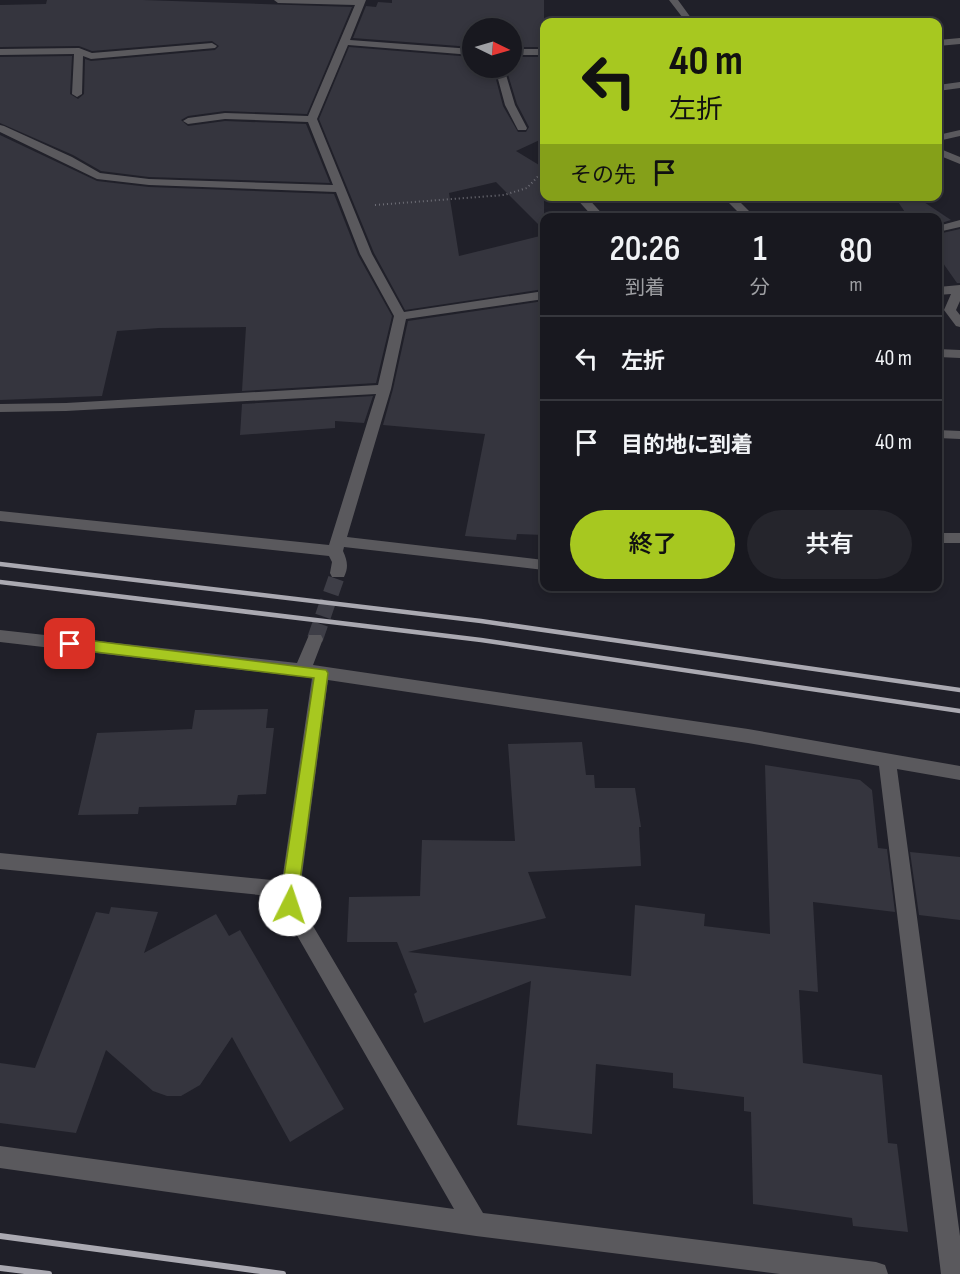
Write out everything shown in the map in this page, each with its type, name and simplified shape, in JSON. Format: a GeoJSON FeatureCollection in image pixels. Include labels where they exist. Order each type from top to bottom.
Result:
{"type":"FeatureCollection","features":[{"type":"Feature","properties":{"kind":"street"},"geometry":{"type":"LineString","coordinates":[[278,0],[361,1],[312,118],[366,254],[400,316],[384,389],[336,546],[340,562],[338,573]]}},
{"type":"Feature","properties":{"kind":"street"},"geometry":{"type":"LineString","coordinates":[[673,0],[687,18]]}},
{"type":"Feature","properties":{"kind":"street"},"geometry":{"type":"LineString","coordinates":[[942,43],[960,41]]}},
{"type":"Feature","properties":{"kind":"street"},"geometry":{"type":"LineString","coordinates":[[344,42],[462,50]]}},
{"type":"Feature","properties":{"kind":"street"},"geometry":{"type":"LineString","coordinates":[[0,52],[79,51],[92,56],[212,46]]}},
{"type":"Feature","properties":{"kind":"street"},"geometry":{"type":"LineString","coordinates":[[77,94],[79,51]]}},
{"type":"Feature","properties":{"kind":"street"},"geometry":{"type":"LineString","coordinates":[[522,52],[540,52]]}},
{"type":"Feature","properties":{"kind":"street"},"geometry":{"type":"LineString","coordinates":[[502,78],[510,105],[522,128]]}},
{"type":"Feature","properties":{"kind":"street"},"geometry":{"type":"LineString","coordinates":[[942,87],[960,85]]}},
{"type":"Feature","properties":{"kind":"street"},"geometry":{"type":"LineString","coordinates":[[188,121],[225,116],[312,118]]}},
{"type":"Feature","properties":{"kind":"street"},"geometry":{"type":"LineString","coordinates":[[0,128],[68,159],[97,176],[150,182],[340,189]]}},
{"type":"Feature","properties":{"kind":"street"},"geometry":{"type":"LineString","coordinates":[[942,137],[960,133]]}},
{"type":"Feature","properties":{"kind":"street"},"geometry":{"type":"LineString","coordinates":[[942,153],[960,161]]}},
{"type":"Feature","properties":{"kind":"street"},"geometry":{"type":"LineString","coordinates":[[584,201],[596,213]]}},
{"type":"Feature","properties":{"kind":"street"},"geometry":{"type":"LineString","coordinates":[[732,201],[746,213]]}},
{"type":"Feature","properties":{"kind":"street"},"geometry":{"type":"LineString","coordinates":[[942,228],[960,223]]}},
{"type":"Feature","properties":{"kind":"street"},"geometry":{"type":"LineString","coordinates":[[942,292],[959,289]]}},
{"type":"Feature","properties":{"kind":"street"},"geometry":{"type":"LineString","coordinates":[[950,310],[959,289]]}},
{"type":"Feature","properties":{"kind":"street"},"geometry":{"type":"LineString","coordinates":[[400,316],[540,296]]}},
{"type":"Feature","properties":{"kind":"street"},"geometry":{"type":"LineString","coordinates":[[942,299],[960,323]]}},
{"type":"Feature","properties":{"kind":"street"},"geometry":{"type":"LineString","coordinates":[[942,354],[960,354]]}},
{"type":"Feature","properties":{"kind":"street"},"geometry":{"type":"LineString","coordinates":[[0,408],[66,407],[384,389]]}},
{"type":"Feature","properties":{"kind":"street"},"geometry":{"type":"LineString","coordinates":[[942,434],[960,435]]}},
{"type":"Feature","properties":{"kind":"street"},"geometry":{"type":"LineString","coordinates":[[0,516],[540,565]]}},
{"type":"Feature","properties":{"kind":"street"},"geometry":{"type":"LineString","coordinates":[[942,538],[960,538]]}},
{"type":"Feature","properties":{"kind":"street"},"geometry":{"type":"LineString","coordinates":[[0,636],[312,672],[748,736],[960,774]]}},
{"type":"Feature","properties":{"kind":"street"},"geometry":{"type":"LineString","coordinates":[[315,639],[290,905],[476,1224]]}},
{"type":"Feature","properties":{"kind":"street"},"geometry":{"type":"LineString","coordinates":[[887,761],[953,1274]]}},
{"type":"Feature","properties":{"kind":"street"},"geometry":{"type":"LineString","coordinates":[[0,861],[290,890]]}},
{"type":"Feature","properties":{"kind":"street"},"geometry":{"type":"LineString","coordinates":[[0,1157],[476,1224],[876,1274]]}},
{"type":"Feature","properties":{"kind":"path"},"geometry":{"type":"LineString","coordinates":[[348,207],[504,195],[527,188],[540,174]]}},
{"type":"Feature","properties":{"kind":"building"},"geometry":{"type":"Polygon","coordinates":[[[47,0],[143,0],[352,7],[307,114],[225,111],[188,116],[181,120],[188,126],[225,121],[306,124],[330,183],[149,177],[101,171],[73,155],[0,123],[0,57],[72,56],[70,94],[78,99],[84,94],[85,59],[91,61],[215,50],[219,46],[212,41],[92,51],[79,46],[0,47],[0,5],[46,4],[47,0]]]}},
{"type":"Feature","properties":{"kind":"building"},"geometry":{"type":"Polygon","coordinates":[[[392,0],[544,0],[544,18],[540,18],[540,47],[522,47],[522,18],[462,18],[462,46],[353,38],[366,6],[376,7],[378,2],[392,3],[392,0]]]}},
{"type":"Feature","properties":{"kind":"building"},"geometry":{"type":"Polygon","coordinates":[[[349,47],[462,56],[462,78],[496,78],[503,106],[518,132],[526,132],[529,127],[517,104],[509,78],[522,78],[522,57],[540,57],[540,140],[516,151],[540,166],[540,201],[544,201],[544,213],[540,213],[540,226],[496,182],[449,193],[459,256],[540,236],[540,290],[405,310],[374,253],[319,119],[349,47]]]}},
{"type":"Feature","properties":{"kind":"building"},"geometry":{"type":"Polygon","coordinates":[[[0,135],[97,181],[149,187],[334,194],[358,255],[392,316],[376,383],[242,391],[246,327],[159,328],[117,331],[102,396],[0,400],[0,135]]]}},
{"type":"Feature","properties":{"kind":"building"},"geometry":{"type":"Polygon","coordinates":[[[897,201],[922,201],[940,213],[906,213],[897,201]]]}},
{"type":"Feature","properties":{"kind":"building"},"geometry":{"type":"Polygon","coordinates":[[[942,214],[951,220],[942,223],[942,214]]]}},
{"type":"Feature","properties":{"kind":"building"},"geometry":{"type":"Polygon","coordinates":[[[960,229],[960,283],[957,283],[942,262],[942,233],[960,229]]]}},
{"type":"Feature","properties":{"kind":"building"},"geometry":{"type":"Polygon","coordinates":[[[540,302],[540,535],[517,534],[516,540],[465,536],[485,434],[383,425],[408,321],[540,302]]]}},
{"type":"Feature","properties":{"kind":"building"},"geometry":{"type":"Polygon","coordinates":[[[373,396],[364,423],[335,421],[335,428],[240,435],[242,404],[373,396]]]}},
{"type":"Feature","properties":{"kind":"building"},"geometry":{"type":"Polygon","coordinates":[[[268,709],[266,728],[274,728],[266,794],[238,795],[236,805],[139,807],[138,814],[78,815],[97,733],[192,729],[195,710],[268,709]]]}},
{"type":"Feature","properties":{"kind":"building"},"geometry":{"type":"Polygon","coordinates":[[[582,742],[586,775],[594,775],[595,788],[635,788],[641,827],[639,827],[641,866],[528,872],[546,918],[408,952],[631,976],[635,905],[705,914],[704,926],[770,934],[765,765],[860,780],[872,790],[878,848],[887,849],[895,912],[813,902],[818,992],[799,990],[803,1063],[882,1075],[888,1143],[897,1144],[908,1232],[853,1226],[852,1218],[753,1204],[751,1112],[744,1111],[744,1097],[673,1088],[673,1073],[596,1064],[592,1134],[517,1125],[531,981],[424,1023],[414,994],[417,992],[397,942],[347,942],[349,897],[420,896],[422,840],[515,841],[508,744],[582,742]]]}},
{"type":"Feature","properties":{"kind":"building"},"geometry":{"type":"Polygon","coordinates":[[[910,852],[960,857],[960,920],[919,915],[910,852]]]}},
{"type":"Feature","properties":{"kind":"building"},"geometry":{"type":"Polygon","coordinates":[[[111,907],[158,912],[144,953],[216,914],[229,936],[240,930],[344,1109],[290,1142],[232,1037],[200,1085],[181,1096],[167,1096],[153,1091],[106,1050],[76,1133],[0,1123],[0,1063],[35,1068],[96,912],[109,914],[111,907]]]}},
{"type":"Feature","properties":{"kind":"tunnel"},"geometry":{"type":"LineString","coordinates":[[315,639],[338,573]]}},
{"type":"Feature","properties":{"kind":"railway"},"geometry":{"type":"LineString","coordinates":[[0,564],[481,621],[960,690]]}},
{"type":"Feature","properties":{"kind":"railway"},"geometry":{"type":"LineString","coordinates":[[0,582],[481,640],[960,711]]}},
{"type":"Feature","properties":{"kind":"railway"},"geometry":{"type":"LineString","coordinates":[[0,1236],[283,1274]]}},
{"type":"Feature","properties":{"kind":"railway"},"geometry":{"type":"LineString","coordinates":[[0,1268],[49,1274]]}},
{"type":"Feature","properties":{"kind":"route"},"geometry":{"type":"LineString","coordinates":[[70,644],[321,673],[290,890],[290,905]]}}]}
